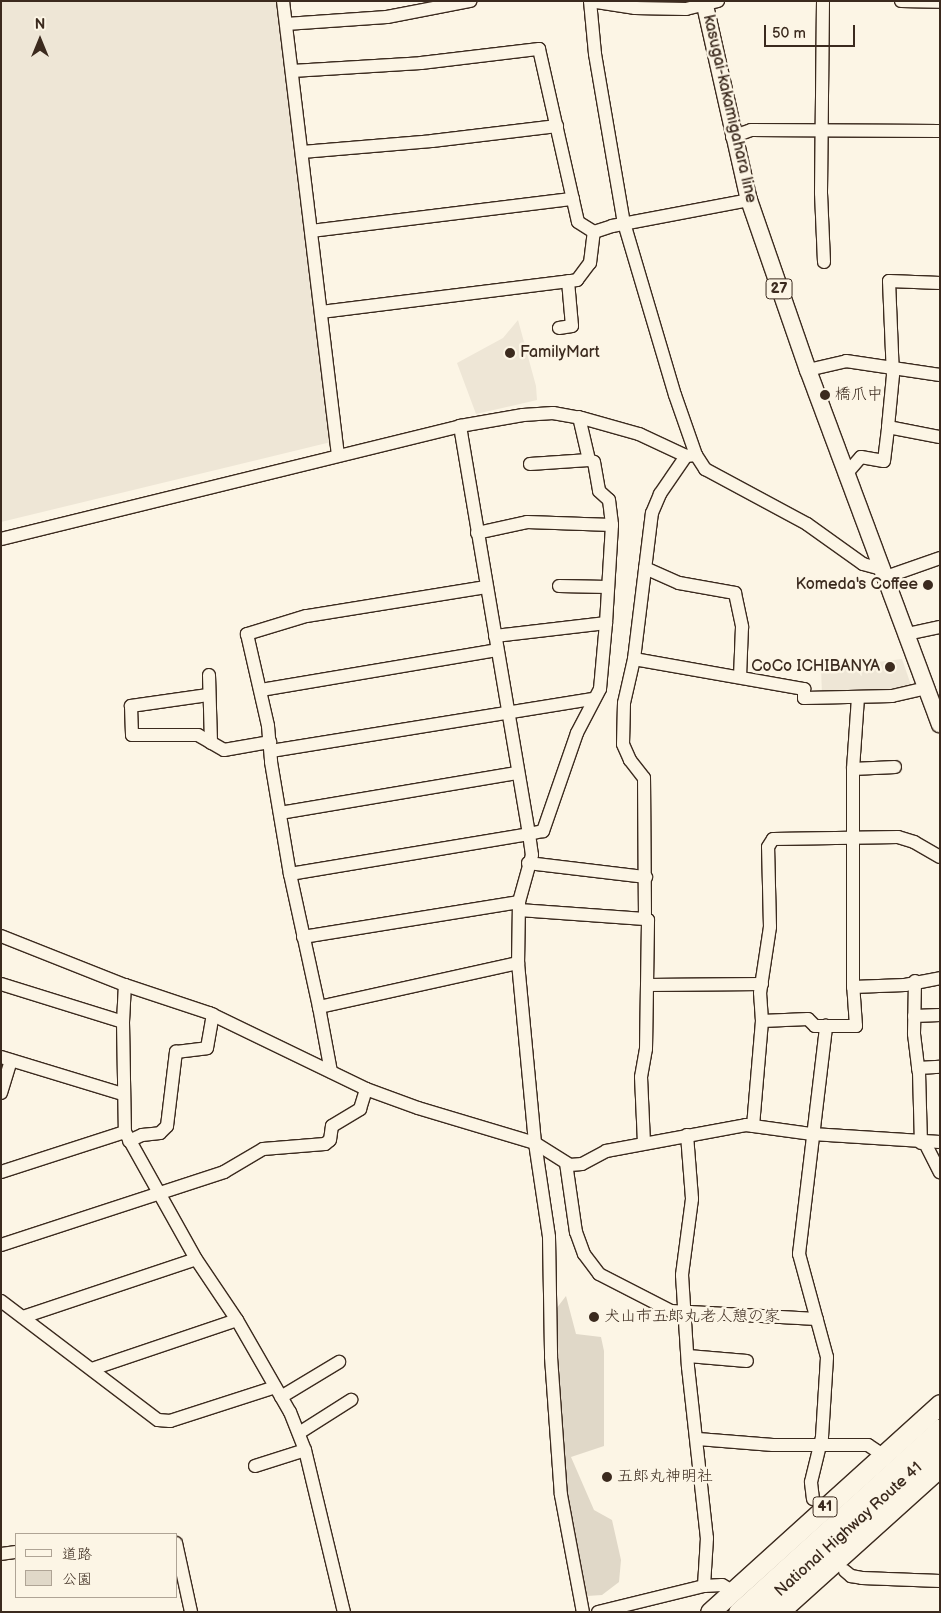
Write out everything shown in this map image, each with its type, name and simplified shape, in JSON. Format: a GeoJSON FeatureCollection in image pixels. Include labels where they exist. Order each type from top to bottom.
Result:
{"type":"FeatureCollection","features":[{"type":"Feature","properties":{"kind":"highway","name":"41"},"geometry":{"type":"LineString","coordinates":[[710,1612],[940,1404]]}},
{"type":"Feature","properties":{"kind":"highway","name":"National Highway Route 41"},"geometry":{"type":"LineString","coordinates":[[759,1612],[872,1500],[940,1429]]}},
{"type":"Feature","properties":{"kind":"highway","name":"National Highway Route 41"},"geometry":{"type":"LineString","coordinates":[[738,1612],[872,1500],[940,1448]]}},
{"type":"Feature","properties":{"kind":"highway"},"geometry":{"type":"LineString","coordinates":[[779,1612],[940,1467]]}},
{"type":"Feature","properties":{"kind":"main road","name":"kasugai-kakamigahara line"},"geometry":{"type":"LineString","coordinates":[[709,2],[732,137],[749,200],[808,370],[940,724]]}},
{"type":"Feature","properties":{"kind":"street"},"geometry":{"type":"LineString","coordinates":[[283,1],[338,455]]}},
{"type":"Feature","properties":{"kind":"street"},"geometry":{"type":"LineString","coordinates":[[286,24],[387,17],[470,1]]}},
{"type":"Feature","properties":{"kind":"street"},"geometry":{"type":"LineString","coordinates":[[691,455],[624,224],[595,54],[590,1],[635,8],[686,9],[709,2]]}},
{"type":"Feature","properties":{"kind":"street"},"geometry":{"type":"LineString","coordinates":[[824,1],[821,193],[824,262]]}},
{"type":"Feature","properties":{"kind":"street"},"geometry":{"type":"LineString","coordinates":[[901,1],[940,2]]}},
{"type":"Feature","properties":{"kind":"street"},"geometry":{"type":"LineString","coordinates":[[292,71],[422,63],[540,49],[578,222],[594,232],[624,224],[749,200]]}},
{"type":"Feature","properties":{"kind":"street"},"geometry":{"type":"LineString","coordinates":[[302,152],[432,141],[557,126]]}},
{"type":"Feature","properties":{"kind":"street"},"geometry":{"type":"LineString","coordinates":[[732,137],[750,130],[823,132],[940,130]]}},
{"type":"Feature","properties":{"kind":"street"},"geometry":{"type":"LineString","coordinates":[[311,231],[573,199]]}},
{"type":"Feature","properties":{"kind":"street"},"geometry":{"type":"LineString","coordinates":[[321,312],[577,280],[588,268],[594,232]]}},
{"type":"Feature","properties":{"kind":"street"},"geometry":{"type":"LineString","coordinates":[[559,328],[572,326],[568,281]]}},
{"type":"Feature","properties":{"kind":"street"},"geometry":{"type":"LineString","coordinates":[[847,473],[861,457],[884,461],[893,367],[889,281],[940,283]]}},
{"type":"Feature","properties":{"kind":"street"},"geometry":{"type":"LineString","coordinates":[[808,370],[846,361],[940,375]]}},
{"type":"Feature","properties":{"kind":"street"},"geometry":{"type":"LineString","coordinates":[[1,539],[460,426],[523,415],[553,413],[579,417],[639,434],[691,455],[705,469],[807,524],[864,564],[884,573],[940,558]]}},
{"type":"Feature","properties":{"kind":"street"},"geometry":{"type":"LineString","coordinates":[[579,417],[589,460]]}},
{"type":"Feature","properties":{"kind":"street"},"geometry":{"type":"LineString","coordinates":[[460,426],[532,855],[528,862],[519,906],[518,963],[535,1143],[550,1237],[551,1357],[561,1495],[583,1612]]}},
{"type":"Feature","properties":{"kind":"street"},"geometry":{"type":"LineString","coordinates":[[888,428],[940,437]]}},
{"type":"Feature","properties":{"kind":"street"},"geometry":{"type":"LineString","coordinates":[[644,1143],[641,1077],[646,1049],[648,920],[645,919],[644,778],[630,760],[623,744],[624,703],[634,659],[655,502],[691,455]]}},
{"type":"Feature","properties":{"kind":"street"},"geometry":{"type":"LineString","coordinates":[[290,874],[543,831],[593,699],[600,689],[612,525],[609,500],[599,491],[594,462],[589,460],[530,464]]}},
{"type":"Feature","properties":{"kind":"street"},"geometry":{"type":"LineString","coordinates":[[478,533],[527,522],[612,525]]}},
{"type":"Feature","properties":{"kind":"street"},"geometry":{"type":"LineString","coordinates":[[645,568],[679,583],[735,593],[742,627],[740,676]]}},
{"type":"Feature","properties":{"kind":"street"},"geometry":{"type":"LineString","coordinates":[[330,1072],[290,874],[261,690],[247,634],[306,616],[486,586]]}},
{"type":"Feature","properties":{"kind":"street"},"geometry":{"type":"LineString","coordinates":[[559,586],[608,587]]}},
{"type":"Feature","properties":{"kind":"street"},"geometry":{"type":"LineString","coordinates":[[495,636],[606,623]]}},
{"type":"Feature","properties":{"kind":"street"},"geometry":{"type":"LineString","coordinates":[[907,634],[940,627]]}},
{"type":"Feature","properties":{"kind":"street"},"geometry":{"type":"LineString","coordinates":[[261,690],[497,650]]}},
{"type":"Feature","properties":{"kind":"street"},"geometry":{"type":"LineString","coordinates":[[634,659],[740,676],[804,689],[804,698],[892,696],[927,688]]}},
{"type":"Feature","properties":{"kind":"street"},"geometry":{"type":"LineString","coordinates":[[209,675],[208,695],[211,743]]}},
{"type":"Feature","properties":{"kind":"street"},"geometry":{"type":"LineString","coordinates":[[208,695],[131,706],[132,735],[198,735],[224,750],[270,747],[593,699]]}},
{"type":"Feature","properties":{"kind":"street"},"geometry":{"type":"LineString","coordinates":[[762,1021],[808,1019],[815,1026],[856,1026],[853,987],[852,838],[853,769],[858,697]]}},
{"type":"Feature","properties":{"kind":"street"},"geometry":{"type":"LineString","coordinates":[[853,769],[895,767]]}},
{"type":"Feature","properties":{"kind":"street"},"geometry":{"type":"LineString","coordinates":[[280,813],[517,773]]}},
{"type":"Feature","properties":{"kind":"street"},"geometry":{"type":"LineString","coordinates":[[753,1126],[762,1021],[762,984],[770,927],[768,847],[773,839],[908,839],[940,857]]}},
{"type":"Feature","properties":{"kind":"street"},"geometry":{"type":"LineString","coordinates":[[528,862],[646,877]]}},
{"type":"Feature","properties":{"kind":"street"},"geometry":{"type":"LineString","coordinates":[[303,937],[519,906],[645,919]]}},
{"type":"Feature","properties":{"kind":"street"},"geometry":{"type":"LineString","coordinates":[[1,936],[125,985],[213,1015],[366,1089],[418,1108],[535,1143],[566,1163],[582,1164],[606,1151],[644,1143],[753,1126],[812,1134],[923,1143],[940,1142]]}},
{"type":"Feature","properties":{"kind":"street"},"geometry":{"type":"LineString","coordinates":[[318,1006],[518,963]]}},
{"type":"Feature","properties":{"kind":"street"},"geometry":{"type":"LineString","coordinates":[[853,987],[940,978]]}},
{"type":"Feature","properties":{"kind":"street"},"geometry":{"type":"LineString","coordinates":[[915,981],[914,1016],[923,1143],[940,1172]]}},
{"type":"Feature","properties":{"kind":"street"},"geometry":{"type":"LineString","coordinates":[[1,984],[123,1022]]}},
{"type":"Feature","properties":{"kind":"street"},"geometry":{"type":"LineString","coordinates":[[647,985],[762,984]]}},
{"type":"Feature","properties":{"kind":"street"},"geometry":{"type":"LineString","coordinates":[[125,985],[123,1094],[127,1136],[196,1258],[237,1320],[299,1433],[305,1450],[344,1612]]}},
{"type":"Feature","properties":{"kind":"street"},"geometry":{"type":"LineString","coordinates":[[1,1162],[1,1172],[127,1136],[160,1133],[167,1126],[176,1052],[207,1048],[213,1015]]}},
{"type":"Feature","properties":{"kind":"street"},"geometry":{"type":"LineString","coordinates":[[914,1016],[940,1015]]}},
{"type":"Feature","properties":{"kind":"street"},"geometry":{"type":"LineString","coordinates":[[813,1499],[811,1482],[818,1446],[827,1369],[817,1319],[799,1254],[826,1026]]}},
{"type":"Feature","properties":{"kind":"street"},"geometry":{"type":"LineString","coordinates":[[1,1093],[6,1059],[123,1094]]}},
{"type":"Feature","properties":{"kind":"street"},"geometry":{"type":"LineString","coordinates":[[918,1068],[940,1066]]}},
{"type":"Feature","properties":{"kind":"street"},"geometry":{"type":"LineString","coordinates":[[1,1245],[224,1172],[263,1149],[325,1144],[330,1140],[332,1126],[360,1109],[366,1089]]}},
{"type":"Feature","properties":{"kind":"street"},"geometry":{"type":"LineString","coordinates":[[687,1135],[692,1199],[682,1275],[688,1356],[707,1538],[704,1586]]}},
{"type":"Feature","properties":{"kind":"street"},"geometry":{"type":"LineString","coordinates":[[566,1163],[576,1232],[590,1265],[599,1274],[671,1311],[817,1319]]}},
{"type":"Feature","properties":{"kind":"street"},"geometry":{"type":"LineString","coordinates":[[23,1317],[196,1258]]}},
{"type":"Feature","properties":{"kind":"street"},"geometry":{"type":"LineString","coordinates":[[1,1301],[151,1416],[170,1422],[278,1392],[339,1362]]}},
{"type":"Feature","properties":{"kind":"street"},"geometry":{"type":"LineString","coordinates":[[92,1369],[237,1320]]}},
{"type":"Feature","properties":{"kind":"street"},"geometry":{"type":"LineString","coordinates":[[688,1356],[747,1361]]}},
{"type":"Feature","properties":{"kind":"street"},"geometry":{"type":"LineString","coordinates":[[299,1433],[351,1400]]}},
{"type":"Feature","properties":{"kind":"street"},"geometry":{"type":"LineString","coordinates":[[698,1439],[818,1446],[868,1445],[883,1455]]}},
{"type":"Feature","properties":{"kind":"street"},"geometry":{"type":"LineString","coordinates":[[255,1466],[305,1450]]}},
{"type":"Feature","properties":{"kind":"street"},"geometry":{"type":"LineString","coordinates":[[178,1551],[191,1612]]}},
{"type":"Feature","properties":{"kind":"street"},"geometry":{"type":"LineString","coordinates":[[1,1554],[15,1552]]}},
{"type":"Feature","properties":{"kind":"street"},"geometry":{"type":"LineString","coordinates":[[845,1571],[851,1576],[862,1578],[940,1581]]}},
{"type":"Feature","properties":{"kind":"street"},"geometry":{"type":"LineString","coordinates":[[598,1612],[704,1586],[722,1585],[732,1591]]}},
{"type":"Feature","properties":{"kind":"shaded area"},"geometry":{"type":"Polygon","coordinates":[[[1,1],[278,1],[331,442],[1,522],[1,1]]]}},
{"type":"Feature","properties":{"kind":"shaded area"},"geometry":{"type":"Polygon","coordinates":[[[518,320],[536,386],[537,400],[476,414],[457,363],[503,338],[518,320]]]}},
{"type":"Feature","properties":{"kind":"shaded area"},"geometry":{"type":"Polygon","coordinates":[[[902,659],[912,688],[892,693],[822,694],[821,669],[902,659]]]}},
{"type":"Feature","properties":{"kind":"green space"},"geometry":{"type":"Polygon","coordinates":[[[566,1296],[576,1334],[601,1337],[604,1351],[604,1446],[571,1457],[594,1510],[612,1520],[621,1560],[619,1582],[602,1595],[587,1596],[566,1495],[556,1309],[566,1296]]]}},
{"type":"Feature","properties":{"kind":"place","name":"FamilyMart"},"geometry":{"type":"Point","coordinates":[510,353]}},
{"type":"Feature","properties":{"kind":"place","name":"橋爪中"},"geometry":{"type":"Point","coordinates":[825,395]}},
{"type":"Feature","properties":{"kind":"place","name":"Komeda's Coffee"},"geometry":{"type":"Point","coordinates":[928,585]}},
{"type":"Feature","properties":{"kind":"place","name":"CoCo ICHIBANYA"},"geometry":{"type":"Point","coordinates":[890,667]}},
{"type":"Feature","properties":{"kind":"place","name":"犬山市五郎丸老人憩の家"},"geometry":{"type":"Point","coordinates":[594,1317]}},
{"type":"Feature","properties":{"kind":"place","name":"五郎丸神明社"},"geometry":{"type":"Point","coordinates":[607,1477]}}]}
